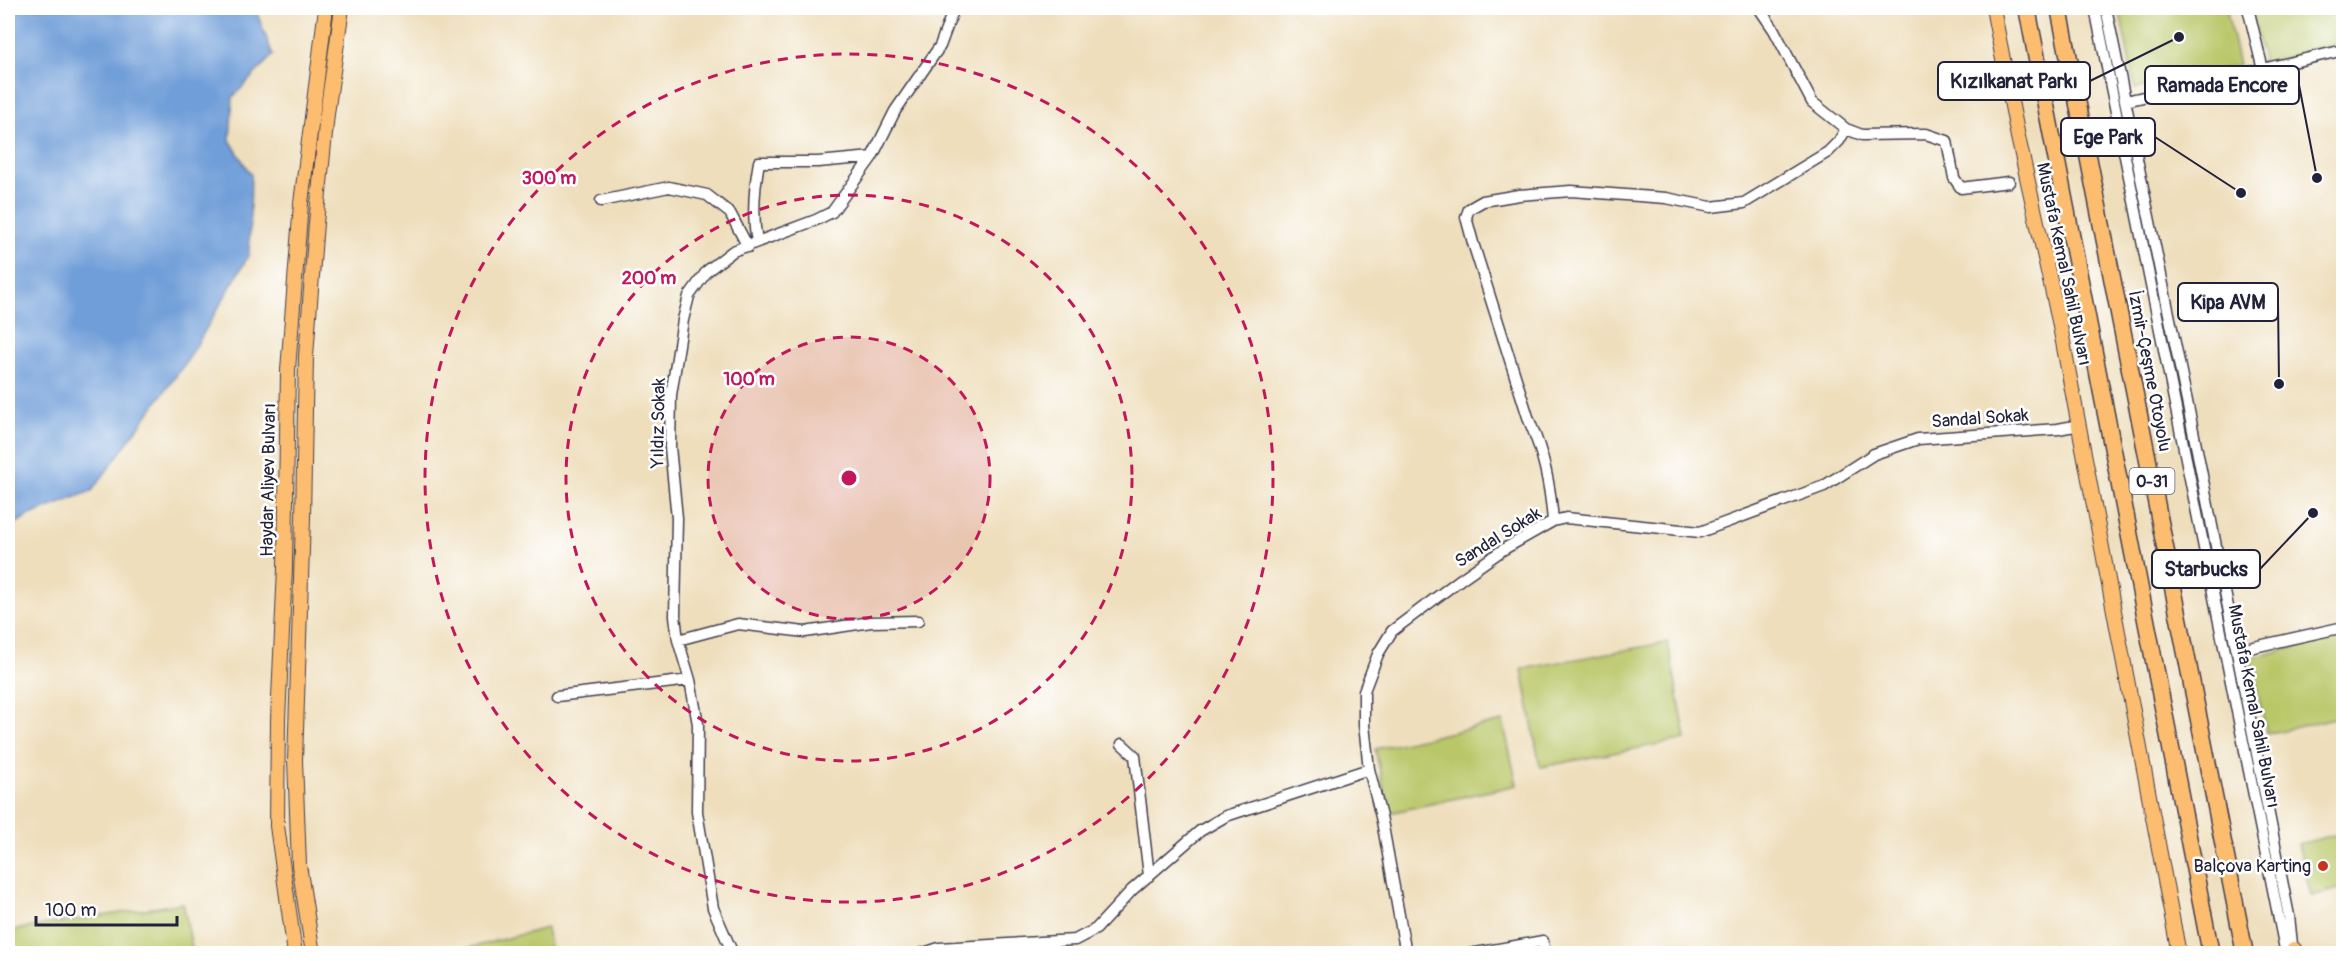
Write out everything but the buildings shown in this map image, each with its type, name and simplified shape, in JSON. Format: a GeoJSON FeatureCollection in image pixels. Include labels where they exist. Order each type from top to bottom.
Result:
{"type":"FeatureCollection","features":[{"type":"Feature","properties":{"kind":"highway","name":"O-31"},"geometry":{"type":"LineString","coordinates":[[2026,8],[2211,954]]}},
{"type":"Feature","properties":{"kind":"highway","name":"İzmir-Çeşme Otoyolu"},"geometry":{"type":"LineString","coordinates":[[2059,8],[2246,954]]}},
{"type":"Feature","properties":{"kind":"main road","name":"Haydar Aliyev Bulvarı"},"geometry":{"type":"LineString","coordinates":[[294,954],[278,826],[278,719],[285,568],[288,370],[301,203],[326,8]]}},
{"type":"Feature","properties":{"kind":"main road","name":"Haydar Aliyev Bulvarı"},"geometry":{"type":"LineString","coordinates":[[313,954],[299,865],[295,760],[306,356],[326,125],[342,8]]}},
{"type":"Feature","properties":{"kind":"main road","name":"Mustafa Kemal Sahil Bulvarı"},"geometry":{"type":"LineString","coordinates":[[1993,8],[2018,137],[2080,425],[2179,954]]}},
{"type":"Feature","properties":{"kind":"street","name":"Yıldız Sokak"},"geometry":{"type":"LineString","coordinates":[[733,954],[713,908],[697,812],[698,724],[690,680],[678,640],[675,616],[677,518],[670,447],[672,395],[683,320],[689,296],[707,271],[733,251],[832,212],[872,157],[895,111],[940,46],[954,8]]}},
{"type":"Feature","properties":{"kind":"street"},"geometry":{"type":"LineString","coordinates":[[1759,8],[1774,30],[1812,102],[1846,129],[1862,135],[1926,134],[1938,137],[1947,141],[1954,178],[1961,188],[2009,182]]}},
{"type":"Feature","properties":{"kind":"street","name":"Mustafa Kemal Sahil Bulvarı"},"geometry":{"type":"LineString","coordinates":[[2095,8],[2293,952]]}},
{"type":"Feature","properties":{"kind":"street","name":"Mustafa Kemal Sahil Bulvarı"},"geometry":{"type":"LineString","coordinates":[[2106,8],[2289,916],[2293,952]]}},
{"type":"Feature","properties":{"kind":"street"},"geometry":{"type":"LineString","coordinates":[[2248,8],[2262,70]]}},
{"type":"Feature","properties":{"kind":"street"},"geometry":{"type":"LineString","coordinates":[[2126,101],[2343,50]]}},
{"type":"Feature","properties":{"kind":"street"},"geometry":{"type":"LineString","coordinates":[[2332,53],[2343,57]]}},
{"type":"Feature","properties":{"kind":"street"},"geometry":{"type":"LineString","coordinates":[[1553,521],[1550,484],[1540,446],[1529,420],[1473,243],[1466,217],[1469,209],[1483,201],[1519,195],[1571,191],[1666,198],[1711,207],[1744,202],[1828,152],[1839,141],[1846,129]]}},
{"type":"Feature","properties":{"kind":"street"},"geometry":{"type":"LineString","coordinates":[[753,244],[755,182],[759,162],[818,162],[872,157]]}},
{"type":"Feature","properties":{"kind":"street"},"geometry":{"type":"LineString","coordinates":[[600,201],[669,187],[707,195],[730,213],[753,244]]}},
{"type":"Feature","properties":{"kind":"street","name":"Sandal Sokak"},"geometry":{"type":"LineString","coordinates":[[1406,954],[1382,821],[1369,769],[1364,724],[1364,691],[1378,654],[1392,632],[1504,549],[1553,521],[1566,518],[1700,532],[1824,486],[1874,454],[1918,439],[2058,429],[2080,425]]}},
{"type":"Feature","properties":{"kind":"street"},"geometry":{"type":"LineString","coordinates":[[678,640],[738,624],[804,632],[871,622],[918,621]]}},
{"type":"Feature","properties":{"kind":"street"},"geometry":{"type":"LineString","coordinates":[[2236,651],[2343,627]]}},
{"type":"Feature","properties":{"kind":"street"},"geometry":{"type":"LineString","coordinates":[[557,696],[690,680]]}},
{"type":"Feature","properties":{"kind":"street"},"geometry":{"type":"LineString","coordinates":[[1122,744],[1135,756],[1149,876]]}},
{"type":"Feature","properties":{"kind":"street"},"geometry":{"type":"LineString","coordinates":[[921,954],[939,948],[1075,939],[1096,929],[1132,890],[1200,831],[1226,816],[1369,769]]}},
{"type":"Feature","properties":{"kind":"street"},"geometry":{"type":"LineString","coordinates":[[1470,954],[1543,941],[1545,954]]}},
{"type":"Feature","properties":{"kind":"green space"},"geometry":{"type":"Polygon","coordinates":[[[2119,8],[2226,8],[2239,65],[2135,89],[2119,8]]]}},
{"type":"Feature","properties":{"kind":"green space"},"geometry":{"type":"Polygon","coordinates":[[[2251,8],[2343,8],[2343,43],[2264,63],[2251,8]]]}},
{"type":"Feature","properties":{"kind":"green space"},"geometry":{"type":"Polygon","coordinates":[[[2343,636],[2343,716],[2267,734],[2250,658],[2343,636]]]}},
{"type":"Feature","properties":{"kind":"green space"},"geometry":{"type":"Polygon","coordinates":[[[1668,642],[1686,739],[1540,767],[1522,669],[1668,642]]]}},
{"type":"Feature","properties":{"kind":"green space"},"geometry":{"type":"Polygon","coordinates":[[[1503,721],[1517,785],[1389,813],[1375,749],[1503,721]]]}},
{"type":"Feature","properties":{"kind":"green space","name":"Balçova Karting"},"geometry":{"type":"Polygon","coordinates":[[[2343,833],[2343,888],[2311,896],[2298,844],[2343,833]]]}},
{"type":"Feature","properties":{"kind":"green space"},"geometry":{"type":"Polygon","coordinates":[[[183,903],[193,953],[8,953],[8,931],[183,903]]]}},
{"type":"Feature","properties":{"kind":"green space"},"geometry":{"type":"Polygon","coordinates":[[[547,928],[551,953],[449,953],[547,928]]]}},
{"type":"Feature","properties":{"kind":"water"},"geometry":{"type":"Polygon","coordinates":[[[8,8],[255,8],[273,55],[233,97],[230,140],[251,175],[249,255],[189,358],[92,491],[30,515],[8,528],[8,8]]]}},
{"type":"Feature","properties":{"kind":"place","name":"Kızılkanat Parkı"},"geometry":{"type":"Point","coordinates":[2179,37]}},
{"type":"Feature","properties":{"kind":"place","name":"Ramada Encore"},"geometry":{"type":"Point","coordinates":[2317,178]}},
{"type":"Feature","properties":{"kind":"place","name":"Ege Park"},"geometry":{"type":"Point","coordinates":[2241,193]}},
{"type":"Feature","properties":{"kind":"place","name":"Kipa AVM"},"geometry":{"type":"Point","coordinates":[2279,384]}},
{"type":"Feature","properties":{"kind":"place","name":"Starbucks"},"geometry":{"type":"Point","coordinates":[2313,513]}},
{"type":"Feature","properties":{"kind":"place","name":"Balçova Karting"},"geometry":{"type":"Point","coordinates":[2323,866]}}]}
